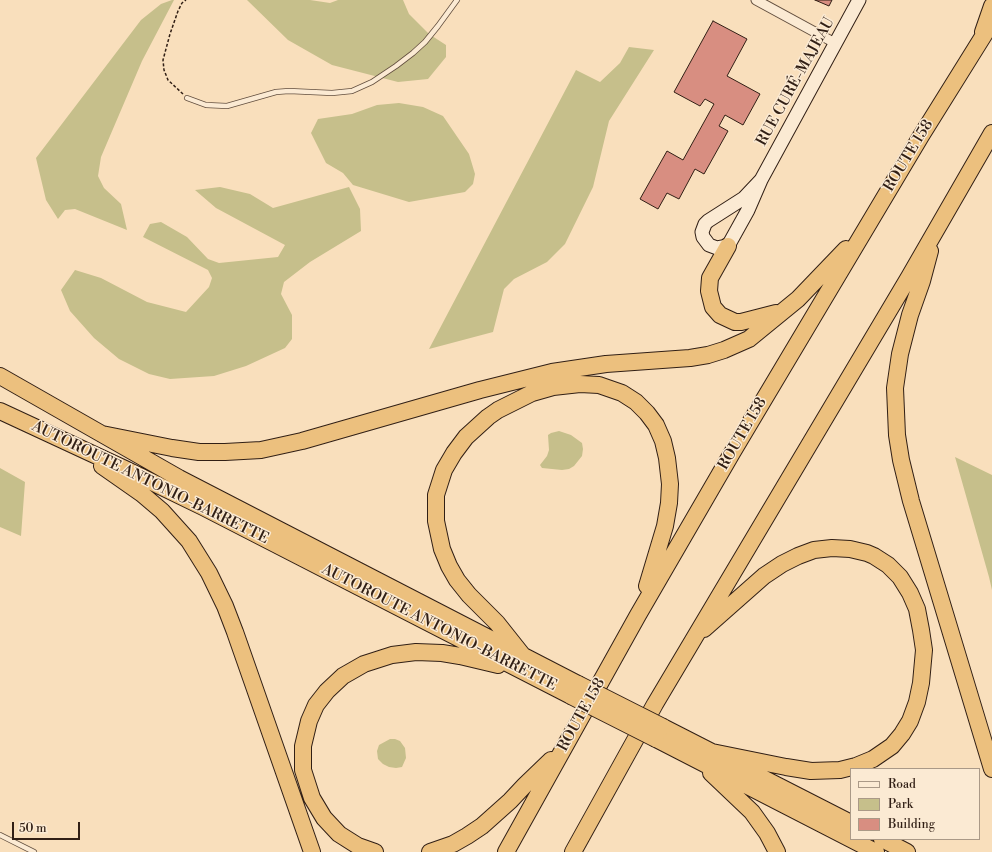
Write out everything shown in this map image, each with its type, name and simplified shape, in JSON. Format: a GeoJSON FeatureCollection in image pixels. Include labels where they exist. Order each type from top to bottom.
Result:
{"type":"FeatureCollection","features":[{"type":"Feature","properties":{"kind":"highway"},"geometry":{"type":"LineString","coordinates":[[978,44],[992,6]]}},
{"type":"Feature","properties":{"kind":"highway","name":"ROUTE 158"},"geometry":{"type":"LineString","coordinates":[[506,852],[638,615],[739,440],[864,230],[992,22]]}},
{"type":"Feature","properties":{"kind":"highway"},"geometry":{"type":"LineString","coordinates":[[573,852],[648,716],[935,232],[992,133]]}},
{"type":"Feature","properties":{"kind":"highway"},"geometry":{"type":"LineString","coordinates":[[102,434],[199,452],[238,452],[270,448],[302,441],[539,374],[576,368],[690,358],[715,353],[749,339],[804,293],[864,230]]}},
{"type":"Feature","properties":{"kind":"highway"},"geometry":{"type":"LineString","coordinates":[[935,232],[900,354],[895,388],[897,436],[911,501],[992,769]]}},
{"type":"Feature","properties":{"kind":"highway"},"geometry":{"type":"LineString","coordinates":[[728,246],[714,270],[709,285],[710,297],[717,312],[729,320],[741,322],[782,311]]}},
{"type":"Feature","properties":{"kind":"highway","name":"AUTOROUTE ANTONIO-BARRETTE"},"geometry":{"type":"LineString","coordinates":[[0,376],[179,478],[525,664],[659,733],[712,752],[850,822]]}},
{"type":"Feature","properties":{"kind":"highway"},"geometry":{"type":"LineString","coordinates":[[525,664],[497,623],[469,595],[453,573],[440,541],[436,521],[435,504],[438,487],[444,470],[466,437],[498,410],[532,393],[571,384],[590,384],[607,387],[622,393],[636,402],[647,413],[660,433],[669,466],[669,503],[662,537],[638,615]]}},
{"type":"Feature","properties":{"kind":"highway","name":"AUTOROUTE ANTONIO-BARRETTE"},"geometry":{"type":"LineString","coordinates":[[0,411],[65,440],[525,664]]}},
{"type":"Feature","properties":{"kind":"highway"},"geometry":{"type":"LineString","coordinates":[[65,440],[152,502],[180,530],[204,563],[220,593],[236,632],[312,852]]}},
{"type":"Feature","properties":{"kind":"highway"},"geometry":{"type":"LineString","coordinates":[[694,638],[773,570],[806,553],[832,548],[850,549],[867,553],[894,571],[910,593],[917,609],[921,630],[924,650],[923,672],[914,711],[910,721],[899,738],[880,756],[856,766],[840,770],[820,771],[799,770],[712,752]]}},
{"type":"Feature","properties":{"kind":"highway"},"geometry":{"type":"LineString","coordinates":[[375,852],[352,843],[334,829],[315,805],[307,785],[303,762],[304,738],[312,713],[326,691],[343,676],[364,664],[384,657],[409,652],[429,652],[525,664]]}},
{"type":"Feature","properties":{"kind":"highway","name":"AUTOROUTE ANTONIO-BARRETTE"},"geometry":{"type":"LineString","coordinates":[[659,733],[698,761],[850,839]]}},
{"type":"Feature","properties":{"kind":"highway"},"geometry":{"type":"LineString","coordinates":[[430,852],[446,847],[460,840],[489,820],[564,748]]}},
{"type":"Feature","properties":{"kind":"highway"},"geometry":{"type":"LineString","coordinates":[[698,761],[752,812],[768,833],[777,852]]}},
{"type":"Feature","properties":{"kind":"highway","name":"AUTOROUTE ANTONIO-BARRETTE"},"geometry":{"type":"LineString","coordinates":[[853,840],[876,852]]}},
{"type":"Feature","properties":{"kind":"highway"},"geometry":{"type":"LineString","coordinates":[[884,840],[907,852]]}},
{"type":"Feature","properties":{"kind":"street"},"geometry":{"type":"LineString","coordinates":[[756,0],[835,43]]}},
{"type":"Feature","properties":{"kind":"street","name":"RUE CURÉ-MAJEAU"},"geometry":{"type":"LineString","coordinates":[[761,180],[744,198],[705,224],[702,232],[703,237],[709,245],[717,248],[728,246],[748,210],[761,180],[859,0]]}},
{"type":"Feature","properties":{"kind":"lane"},"geometry":{"type":"LineString","coordinates":[[187,98],[206,105],[227,106],[276,92],[289,90],[332,92],[352,91],[372,82],[413,53],[425,42],[457,0]]}},
{"type":"Feature","properties":{"kind":"lane"},"geometry":{"type":"LineString","coordinates":[[0,834],[34,852]]}},
{"type":"Feature","properties":{"kind":"path"},"geometry":{"type":"LineString","coordinates":[[186,0],[182,3],[178,11],[163,60],[164,70],[168,80],[187,98]]}},
{"type":"Feature","properties":{"kind":"green space"},"geometry":{"type":"Polygon","coordinates":[[[174,0],[142,61],[101,157],[98,176],[104,188],[121,204],[127,230],[75,209],[65,210],[58,219],[46,200],[36,158],[141,20],[161,4],[174,0]]]}},
{"type":"Feature","properties":{"kind":"green space"},"geometry":{"type":"Polygon","coordinates":[[[247,0],[310,0],[330,3],[338,0],[403,0],[409,14],[429,34],[446,45],[446,57],[428,79],[398,82],[332,65],[288,40],[247,0]]]}},
{"type":"Feature","properties":{"kind":"green space"},"geometry":{"type":"Polygon","coordinates":[[[629,47],[654,50],[609,121],[593,187],[565,244],[547,262],[514,279],[504,289],[493,332],[429,349],[576,70],[600,82],[620,63],[629,47]]]}},
{"type":"Feature","properties":{"kind":"green space"},"geometry":{"type":"Polygon","coordinates":[[[399,103],[423,107],[443,116],[469,154],[475,174],[473,184],[465,192],[409,202],[353,185],[343,173],[326,163],[311,133],[318,119],[352,114],[377,105],[399,103]]]}},
{"type":"Feature","properties":{"kind":"green space"},"geometry":{"type":"Polygon","coordinates":[[[220,187],[250,194],[273,208],[349,187],[360,209],[361,231],[310,262],[284,282],[281,294],[292,315],[292,339],[285,348],[246,366],[214,376],[170,379],[149,374],[119,359],[94,338],[70,311],[61,290],[75,270],[101,278],[147,302],[186,312],[209,287],[212,278],[208,270],[143,237],[150,224],[161,222],[187,237],[208,259],[219,263],[278,257],[285,245],[216,208],[195,190],[220,187]]]}},
{"type":"Feature","properties":{"kind":"green space"},"geometry":{"type":"Polygon","coordinates":[[[559,431],[571,435],[582,443],[582,456],[574,466],[569,469],[562,470],[542,468],[540,465],[547,456],[549,450],[548,435],[559,431]]]}},
{"type":"Feature","properties":{"kind":"green space"},"geometry":{"type":"Polygon","coordinates":[[[955,457],[992,475],[992,590],[989,577],[955,457]]]}},
{"type":"Feature","properties":{"kind":"green space"},"geometry":{"type":"Polygon","coordinates":[[[0,468],[25,482],[21,536],[0,527],[0,468]]]}},
{"type":"Feature","properties":{"kind":"green space"},"geometry":{"type":"Polygon","coordinates":[[[390,739],[400,741],[405,748],[406,758],[402,767],[389,767],[378,759],[377,751],[379,745],[390,739]]]}},
{"type":"Feature","properties":{"kind":"building"},"geometry":{"type":"Polygon","coordinates":[[[815,0],[832,0],[829,6],[815,0]]]}},
{"type":"Feature","properties":{"kind":"building"},"geometry":{"type":"Polygon","coordinates":[[[713,21],[747,39],[727,76],[760,94],[743,125],[725,115],[719,126],[728,131],[704,174],[695,169],[679,199],[667,193],[658,209],[640,199],[667,151],[683,160],[714,104],[705,99],[700,106],[674,92],[713,21]]]}}]}
